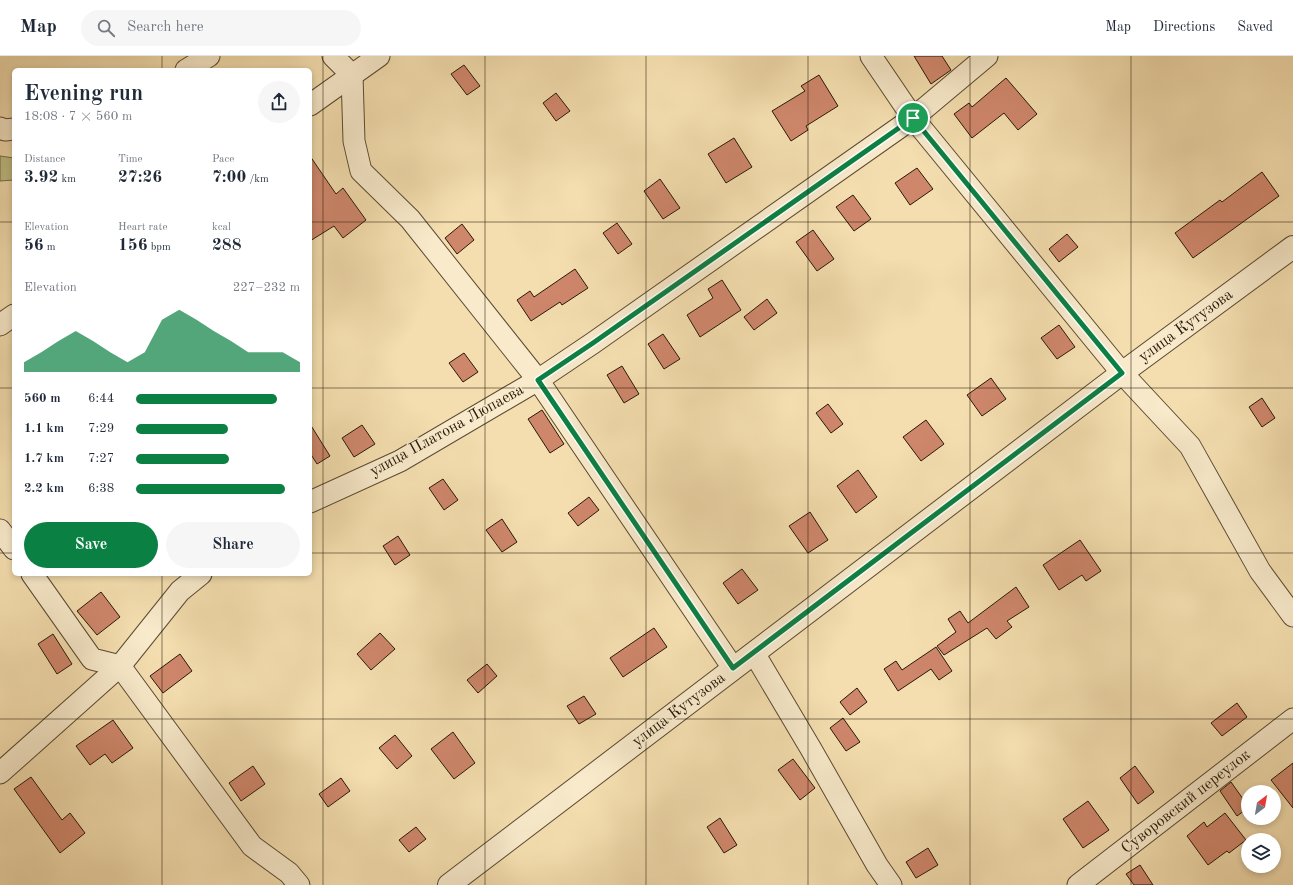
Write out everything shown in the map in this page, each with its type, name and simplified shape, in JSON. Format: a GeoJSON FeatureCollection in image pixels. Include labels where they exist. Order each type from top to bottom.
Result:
{"type":"FeatureCollection","features":[{"type":"Feature","properties":{"kind":"street"},"geometry":{"type":"LineString","coordinates":[[189,68],[209,56]]}},
{"type":"Feature","properties":{"kind":"street"},"geometry":{"type":"LineString","coordinates":[[333,56],[352,76],[354,141],[361,171],[410,220],[538,380],[733,668]]}},
{"type":"Feature","properties":{"kind":"street"},"geometry":{"type":"LineString","coordinates":[[312,104],[379,56]]}},
{"type":"Feature","properties":{"kind":"street"},"geometry":{"type":"LineString","coordinates":[[871,56],[913,118],[1122,373],[1190,446],[1260,572],[1293,616]]}},
{"type":"Feature","properties":{"kind":"street","name":"улица Платона Люпаева"},"geometry":{"type":"LineString","coordinates":[[312,501],[400,461],[538,380],[913,118],[988,56]]}},
{"type":"Feature","properties":{"kind":"street"},"geometry":{"type":"LineString","coordinates":[[0,128],[4,130],[12,129]]}},
{"type":"Feature","properties":{"kind":"street","name":"улица Кутузова"},"geometry":{"type":"LineString","coordinates":[[449,885],[1122,373],[1293,247]]}},
{"type":"Feature","properties":{"kind":"street"},"geometry":{"type":"LineString","coordinates":[[0,325],[12,316]]}},
{"type":"Feature","properties":{"kind":"street"},"geometry":{"type":"LineString","coordinates":[[0,530],[12,546]]}},
{"type":"Feature","properties":{"kind":"street"},"geometry":{"type":"LineString","coordinates":[[33,576],[92,659],[120,666],[252,846],[289,873],[298,885]]}},
{"type":"Feature","properties":{"kind":"street"},"geometry":{"type":"LineString","coordinates":[[0,773],[120,666],[180,591],[199,576]]}},
{"type":"Feature","properties":{"kind":"street"},"geometry":{"type":"LineString","coordinates":[[754,653],[877,865],[891,885]]}},
{"type":"Feature","properties":{"kind":"street","name":"Суворовский переулок"},"geometry":{"type":"LineString","coordinates":[[1078,885],[1293,719]]}},
{"type":"Feature","properties":{"kind":"green space"},"geometry":{"type":"Polygon","coordinates":[[[0,156],[12,158],[12,180],[0,181],[0,156]]]}},
{"type":"Feature","properties":{"kind":"building"},"geometry":{"type":"Polygon","coordinates":[[[914,56],[942,56],[951,70],[931,84],[914,56]]]}},
{"type":"Feature","properties":{"kind":"building"},"geometry":{"type":"Polygon","coordinates":[[[464,65],[480,86],[467,95],[451,74],[464,65]]]}},
{"type":"Feature","properties":{"kind":"building"},"geometry":{"type":"Polygon","coordinates":[[[819,75],[838,106],[806,126],[808,130],[791,141],[772,111],[805,91],[801,86],[819,75]]]}},
{"type":"Feature","properties":{"kind":"building"},"geometry":{"type":"Polygon","coordinates":[[[1006,78],[1037,114],[1018,130],[1004,113],[972,138],[954,114],[969,103],[972,107],[1006,78]]]}},
{"type":"Feature","properties":{"kind":"building"},"geometry":{"type":"Polygon","coordinates":[[[556,93],[570,111],[556,121],[543,103],[556,93]]]}},
{"type":"Feature","properties":{"kind":"building"},"geometry":{"type":"Polygon","coordinates":[[[734,138],[752,167],[726,183],[708,154],[734,138]]]}},
{"type":"Feature","properties":{"kind":"building"},"geometry":{"type":"Polygon","coordinates":[[[312,159],[336,194],[343,188],[366,220],[343,238],[334,226],[312,240],[312,159]]]}},
{"type":"Feature","properties":{"kind":"building"},"geometry":{"type":"Polygon","coordinates":[[[917,168],[933,189],[910,205],[895,183],[917,168]]]}},
{"type":"Feature","properties":{"kind":"building"},"geometry":{"type":"Polygon","coordinates":[[[1262,172],[1279,196],[1193,258],[1175,233],[1220,200],[1222,202],[1262,172]]]}},
{"type":"Feature","properties":{"kind":"building"},"geometry":{"type":"Polygon","coordinates":[[[660,179],[680,208],[663,219],[644,191],[660,179]]]}},
{"type":"Feature","properties":{"kind":"building"},"geometry":{"type":"Polygon","coordinates":[[[853,195],[871,219],[854,231],[836,207],[853,195]]]}},
{"type":"Feature","properties":{"kind":"building"},"geometry":{"type":"Polygon","coordinates":[[[617,223],[632,244],[618,254],[603,233],[617,223]]]}},
{"type":"Feature","properties":{"kind":"building"},"geometry":{"type":"Polygon","coordinates":[[[462,224],[474,240],[457,254],[445,238],[462,224]]]}},
{"type":"Feature","properties":{"kind":"building"},"geometry":{"type":"Polygon","coordinates":[[[813,230],[834,259],[817,271],[796,242],[813,230]]]}},
{"type":"Feature","properties":{"kind":"building"},"geometry":{"type":"Polygon","coordinates":[[[1067,234],[1078,247],[1059,262],[1049,249],[1067,234]]]}},
{"type":"Feature","properties":{"kind":"building"},"geometry":{"type":"Polygon","coordinates":[[[575,269],[588,288],[562,305],[560,302],[531,321],[517,300],[530,291],[534,297],[575,269]]]}},
{"type":"Feature","properties":{"kind":"building"},"geometry":{"type":"Polygon","coordinates":[[[722,280],[741,310],[700,337],[687,315],[713,298],[708,289],[722,280]]]}},
{"type":"Feature","properties":{"kind":"building"},"geometry":{"type":"Polygon","coordinates":[[[767,299],[777,313],[754,330],[744,317],[767,299]]]}},
{"type":"Feature","properties":{"kind":"building"},"geometry":{"type":"Polygon","coordinates":[[[1059,325],[1075,347],[1057,359],[1041,338],[1059,325]]]}},
{"type":"Feature","properties":{"kind":"building"},"geometry":{"type":"Polygon","coordinates":[[[663,334],[680,359],[664,369],[648,344],[663,334]]]}},
{"type":"Feature","properties":{"kind":"building"},"geometry":{"type":"Polygon","coordinates":[[[464,353],[478,372],[463,382],[449,363],[464,353]]]}},
{"type":"Feature","properties":{"kind":"building"},"geometry":{"type":"Polygon","coordinates":[[[622,366],[639,394],[624,403],[607,375],[622,366]]]}},
{"type":"Feature","properties":{"kind":"building"},"geometry":{"type":"Polygon","coordinates":[[[991,378],[1006,399],[982,416],[967,395],[991,378]]]}},
{"type":"Feature","properties":{"kind":"building"},"geometry":{"type":"Polygon","coordinates":[[[1262,398],[1275,418],[1262,427],[1249,407],[1262,398]]]}},
{"type":"Feature","properties":{"kind":"building"},"geometry":{"type":"Polygon","coordinates":[[[828,404],[843,424],[831,433],[816,413],[828,404]]]}},
{"type":"Feature","properties":{"kind":"building"},"geometry":{"type":"Polygon","coordinates":[[[542,410],[564,444],[550,453],[528,419],[542,410]]]}},
{"type":"Feature","properties":{"kind":"building"},"geometry":{"type":"Polygon","coordinates":[[[926,420],[944,444],[921,461],[903,437],[926,420]]]}},
{"type":"Feature","properties":{"kind":"building"},"geometry":{"type":"Polygon","coordinates":[[[362,425],[375,444],[354,457],[342,438],[362,425]]]}},
{"type":"Feature","properties":{"kind":"building"},"geometry":{"type":"Polygon","coordinates":[[[312,427],[330,456],[317,464],[312,456],[312,427]]]}},
{"type":"Feature","properties":{"kind":"building"},"geometry":{"type":"Polygon","coordinates":[[[858,470],[877,497],[856,513],[837,486],[858,470]]]}},
{"type":"Feature","properties":{"kind":"building"},"geometry":{"type":"Polygon","coordinates":[[[443,479],[458,500],[444,510],[429,488],[443,479]]]}},
{"type":"Feature","properties":{"kind":"building"},"geometry":{"type":"Polygon","coordinates":[[[589,497],[599,510],[578,526],[568,513],[589,497]]]}},
{"type":"Feature","properties":{"kind":"building"},"geometry":{"type":"Polygon","coordinates":[[[810,512],[828,540],[808,553],[789,526],[810,512]]]}},
{"type":"Feature","properties":{"kind":"building"},"geometry":{"type":"Polygon","coordinates":[[[502,519],[517,542],[502,552],[486,530],[502,519]]]}},
{"type":"Feature","properties":{"kind":"building"},"geometry":{"type":"Polygon","coordinates":[[[398,536],[410,555],[395,565],[383,546],[398,536]]]}},
{"type":"Feature","properties":{"kind":"building"},"geometry":{"type":"Polygon","coordinates":[[[1080,540],[1101,571],[1086,581],[1082,575],[1059,590],[1043,565],[1080,540]]]}},
{"type":"Feature","properties":{"kind":"building"},"geometry":{"type":"Polygon","coordinates":[[[742,569],[758,590],[738,604],[723,583],[742,569]]]}},
{"type":"Feature","properties":{"kind":"building"},"geometry":{"type":"Polygon","coordinates":[[[1016,587],[1029,607],[1007,621],[1012,627],[996,639],[987,628],[944,655],[937,646],[956,632],[948,619],[960,611],[968,623],[1016,587]]]}},
{"type":"Feature","properties":{"kind":"building"},"geometry":{"type":"Polygon","coordinates":[[[101,592],[120,617],[97,635],[77,611],[101,592]]]}},
{"type":"Feature","properties":{"kind":"building"},"geometry":{"type":"Polygon","coordinates":[[[654,628],[667,647],[623,677],[610,658],[654,628]]]}},
{"type":"Feature","properties":{"kind":"building"},"geometry":{"type":"Polygon","coordinates":[[[380,633],[395,649],[371,670],[357,654],[380,633]]]}},
{"type":"Feature","properties":{"kind":"building"},"geometry":{"type":"Polygon","coordinates":[[[53,634],[72,664],[57,674],[38,644],[53,634]]]}},
{"type":"Feature","properties":{"kind":"building"},"geometry":{"type":"Polygon","coordinates":[[[936,647],[952,671],[939,680],[931,669],[898,691],[884,669],[896,661],[902,670],[936,647]]]}},
{"type":"Feature","properties":{"kind":"building"},"geometry":{"type":"Polygon","coordinates":[[[180,654],[192,671],[163,693],[150,676],[180,654]]]}},
{"type":"Feature","properties":{"kind":"building"},"geometry":{"type":"Polygon","coordinates":[[[487,664],[497,676],[478,693],[467,680],[487,664]]]}},
{"type":"Feature","properties":{"kind":"building"},"geometry":{"type":"Polygon","coordinates":[[[857,688],[867,702],[850,715],[840,702],[857,688]]]}},
{"type":"Feature","properties":{"kind":"building"},"geometry":{"type":"Polygon","coordinates":[[[584,696],[596,714],[579,724],[567,706],[584,696]]]}},
{"type":"Feature","properties":{"kind":"building"},"geometry":{"type":"Polygon","coordinates":[[[1237,703],[1247,717],[1222,736],[1211,723],[1237,703]]]}},
{"type":"Feature","properties":{"kind":"building"},"geometry":{"type":"Polygon","coordinates":[[[843,718],[860,742],[846,751],[830,728],[843,718]]]}},
{"type":"Feature","properties":{"kind":"building"},"geometry":{"type":"Polygon","coordinates":[[[113,720],[133,748],[112,763],[105,754],[90,765],[76,746],[113,720]]]}},
{"type":"Feature","properties":{"kind":"building"},"geometry":{"type":"Polygon","coordinates":[[[453,732],[475,763],[454,779],[431,749],[453,732]]]}},
{"type":"Feature","properties":{"kind":"building"},"geometry":{"type":"Polygon","coordinates":[[[395,735],[412,756],[397,769],[379,748],[395,735]]]}},
{"type":"Feature","properties":{"kind":"building"},"geometry":{"type":"Polygon","coordinates":[[[793,759],[815,788],[800,800],[778,770],[793,759]]]}},
{"type":"Feature","properties":{"kind":"building"},"geometry":{"type":"Polygon","coordinates":[[[1293,763],[1293,808],[1281,793],[1281,785],[1275,785],[1271,780],[1293,763]]]}},
{"type":"Feature","properties":{"kind":"building"},"geometry":{"type":"Polygon","coordinates":[[[253,766],[265,784],[241,801],[229,783],[253,766]]]}},
{"type":"Feature","properties":{"kind":"building"},"geometry":{"type":"Polygon","coordinates":[[[1135,766],[1154,792],[1138,804],[1120,778],[1135,766]]]}},
{"type":"Feature","properties":{"kind":"building"},"geometry":{"type":"Polygon","coordinates":[[[31,777],[62,820],[70,813],[85,833],[60,853],[14,789],[31,777]]]}},
{"type":"Feature","properties":{"kind":"building"},"geometry":{"type":"Polygon","coordinates":[[[341,778],[350,791],[328,807],[319,794],[341,778]]]}},
{"type":"Feature","properties":{"kind":"building"},"geometry":{"type":"Polygon","coordinates":[[[1231,782],[1241,796],[1241,813],[1237,816],[1220,791],[1231,782]]]}},
{"type":"Feature","properties":{"kind":"building"},"geometry":{"type":"Polygon","coordinates":[[[1088,801],[1109,830],[1083,848],[1063,819],[1088,801]]]}},
{"type":"Feature","properties":{"kind":"building"},"geometry":{"type":"Polygon","coordinates":[[[1225,813],[1241,834],[1241,844],[1229,853],[1227,851],[1208,865],[1187,836],[1204,822],[1207,827],[1225,813]]]}},
{"type":"Feature","properties":{"kind":"building"},"geometry":{"type":"Polygon","coordinates":[[[720,818],[737,845],[724,853],[707,827],[720,818]]]}},
{"type":"Feature","properties":{"kind":"building"},"geometry":{"type":"Polygon","coordinates":[[[416,827],[426,839],[409,852],[399,840],[416,827]]]}},
{"type":"Feature","properties":{"kind":"building"},"geometry":{"type":"Polygon","coordinates":[[[928,848],[938,865],[916,878],[906,862],[928,848]]]}},
{"type":"Feature","properties":{"kind":"building"},"geometry":{"type":"Polygon","coordinates":[[[1140,865],[1153,885],[1134,885],[1126,874],[1140,865]]]}},
{"type":"Feature","properties":{"kind":"route"},"geometry":{"type":"LineString","coordinates":[[913,118],[1122,373],[733,668],[538,380],[913,118]]}}]}
